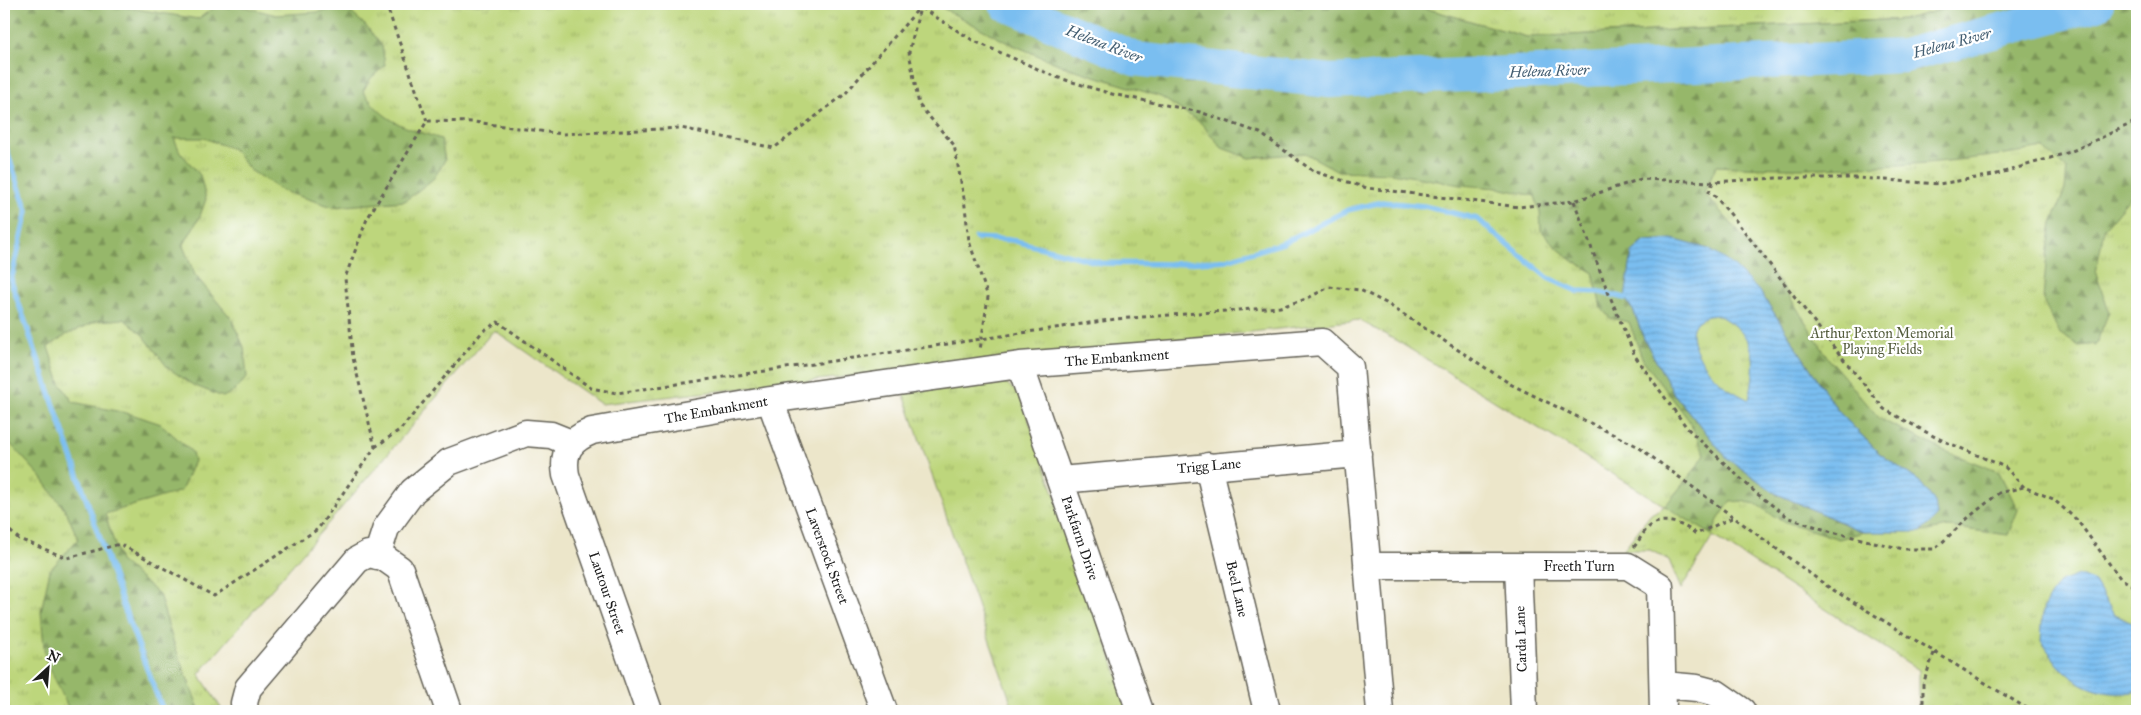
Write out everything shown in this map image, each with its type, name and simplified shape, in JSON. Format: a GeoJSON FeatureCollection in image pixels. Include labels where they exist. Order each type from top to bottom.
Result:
{"type":"FeatureCollection","features":[{"type":"Feature","properties":{"kind":"street","name":"The Embankment"},"geometry":{"type":"LineString","coordinates":[[571,443],[580,436],[592,431],[770,400],[1020,365],[1322,342],[1350,366],[1380,711]]}},
{"type":"Feature","properties":{"kind":"street","name":"Parkfarm Drive"},"geometry":{"type":"LineString","coordinates":[[1020,365],[1140,711]]}},
{"type":"Feature","properties":{"kind":"street","name":"Laverstock Street"},"geometry":{"type":"LineString","coordinates":[[770,400],[884,711]]}},
{"type":"Feature","properties":{"kind":"street"},"geometry":{"type":"LineString","coordinates":[[377,556],[386,528],[413,491],[450,462],[526,433],[551,435],[571,443]]}},
{"type":"Feature","properties":{"kind":"street","name":"Lautour Street"},"geometry":{"type":"LineString","coordinates":[[571,443],[566,454],[566,475],[649,711]]}},
{"type":"Feature","properties":{"kind":"street","name":"Trigg Lane"},"geometry":{"type":"LineString","coordinates":[[1060,480],[1358,454]]}},
{"type":"Feature","properties":{"kind":"street","name":"Beel Lane"},"geometry":{"type":"LineString","coordinates":[[1208,466],[1267,711]]}},
{"type":"Feature","properties":{"kind":"street"},"geometry":{"type":"LineString","coordinates":[[246,711],[244,703],[248,688],[357,560],[368,554],[390,561],[400,569],[449,711]]}},
{"type":"Feature","properties":{"kind":"street","name":"Freeth Turn"},"geometry":{"type":"LineString","coordinates":[[1367,566],[1628,566],[1660,586],[1664,685],[1663,711]]}},
{"type":"Feature","properties":{"kind":"street","name":"Carda Lane"},"geometry":{"type":"LineString","coordinates":[[1518,566],[1524,711]]}},
{"type":"Feature","properties":{"kind":"street"},"geometry":{"type":"LineString","coordinates":[[1664,685],[1697,688],[1716,693],[1742,711]]}},
{"type":"Feature","properties":{"kind":"path"},"geometry":{"type":"LineString","coordinates":[[386,4],[427,121]]}},
{"type":"Feature","properties":{"kind":"path"},"geometry":{"type":"LineString","coordinates":[[915,4],[921,5],[974,41],[1056,78],[1112,94],[1200,112],[1260,133],[1313,171],[1366,188],[1519,207],[1574,201],[1641,180],[1713,182],[1776,178],[1858,178],[1939,184],[1994,175],[2070,152],[2137,121]]}},
{"type":"Feature","properties":{"kind":"path"},"geometry":{"type":"LineString","coordinates":[[427,121],[474,122],[562,134],[681,128],[774,148],[846,94],[921,5]]}},
{"type":"Feature","properties":{"kind":"path"},"geometry":{"type":"LineString","coordinates":[[921,5],[909,52],[919,106],[954,145],[964,198],[969,241],[988,297],[981,340],[979,371]]}},
{"type":"Feature","properties":{"kind":"path"},"geometry":{"type":"LineString","coordinates":[[375,447],[353,358],[345,278],[367,219],[427,121]]}},
{"type":"Feature","properties":{"kind":"path"},"geometry":{"type":"LineString","coordinates":[[1713,182],[1709,192],[1714,195],[1737,222],[1884,409],[1937,438],[2005,467],[2024,487],[2053,499],[2077,520],[2120,578],[2137,588]]}},
{"type":"Feature","properties":{"kind":"path"},"geometry":{"type":"LineString","coordinates":[[1574,201],[1634,356],[1687,428],[1756,493],[1789,518],[1832,532],[1903,548],[1935,549],[1969,516],[1999,493],[2024,487]]}},
{"type":"Feature","properties":{"kind":"path"},"geometry":{"type":"LineString","coordinates":[[4,526],[19,539],[67,558],[120,544],[214,596],[318,529],[375,447],[401,429],[483,331],[498,322],[591,388],[617,393],[1116,319],[1280,307],[1306,299],[1329,288],[1360,290],[1386,303],[1512,385],[1637,446],[1827,586],[2031,711]]}},
{"type":"Feature","properties":{"kind":"path"},"geometry":{"type":"LineString","coordinates":[[1628,566],[1633,548],[1650,526],[1670,521],[1688,527],[1696,534],[1734,516]]}},
{"type":"Feature","properties":{"kind":"path"},"geometry":{"type":"LineString","coordinates":[[1923,711],[1923,684],[1934,653]]}},
{"type":"Feature","properties":{"kind":"green space","name":"Arthur Pexton Memorial Playing Fields"},"geometry":{"type":"Polygon","coordinates":[[[4,4],[1161,4],[1510,102],[2137,18],[2137,711],[1919,711],[1919,670],[1713,536],[1681,589],[1669,560],[1650,550],[1623,550],[1651,514],[1665,506],[1397,341],[1359,320],[601,404],[494,330],[199,674],[223,711],[11,711],[4,704],[4,4]]]}},
{"type":"Feature","properties":{"kind":"green space"},"geometry":{"type":"Polygon","coordinates":[[[4,4],[105,4],[198,19],[219,4],[233,4],[276,15],[318,12],[345,7],[366,26],[382,46],[385,65],[370,79],[363,91],[371,102],[379,111],[397,123],[441,139],[445,160],[434,178],[405,201],[333,207],[283,191],[250,170],[233,149],[204,138],[174,138],[180,152],[200,175],[206,199],[200,216],[183,246],[195,275],[231,318],[244,347],[247,377],[234,391],[223,397],[193,385],[168,368],[143,335],[124,319],[97,321],[66,335],[48,347],[60,383],[73,402],[131,414],[161,424],[192,452],[194,461],[181,491],[105,514],[120,561],[159,594],[174,644],[200,711],[70,711],[45,658],[41,611],[50,570],[78,539],[67,513],[41,477],[4,437],[4,4]]]}},
{"type":"Feature","properties":{"kind":"green space"},"geometry":{"type":"Polygon","coordinates":[[[935,4],[1410,4],[1527,37],[1906,19],[1962,4],[2137,4],[2137,189],[2104,229],[2096,273],[2109,312],[2096,344],[2079,346],[2059,333],[2043,300],[2052,223],[2065,189],[2067,169],[2043,148],[1962,160],[1880,166],[1798,168],[1716,166],[1704,193],[1737,230],[1788,294],[1828,358],[1880,419],[1945,451],[1999,472],[2018,510],[2008,535],[1949,527],[1921,532],[1937,516],[1920,482],[1879,453],[1838,411],[1761,293],[1625,298],[1634,312],[1644,339],[1674,394],[1727,458],[1775,493],[1863,532],[1839,539],[1780,520],[1756,504],[1741,501],[1730,502],[1718,520],[1712,535],[1665,506],[1705,454],[1688,419],[1643,360],[1629,322],[1610,318],[1601,308],[1593,272],[1573,261],[1556,247],[1541,230],[1540,212],[1535,196],[1498,188],[1461,185],[1392,173],[1338,171],[1305,153],[1249,158],[1222,148],[1201,123],[1161,97],[1063,66],[1006,42],[935,4]]]}},
{"type":"Feature","properties":{"kind":"green space"},"geometry":{"type":"Polygon","coordinates":[[[1410,4],[1962,4],[1906,19],[1526,37],[1410,4]]]}},
{"type":"Feature","properties":{"kind":"green space"},"geometry":{"type":"Polygon","coordinates":[[[990,379],[1007,384],[1020,395],[1130,711],[1014,711],[903,392],[990,379]]]}},
{"type":"Feature","properties":{"kind":"water"},"geometry":{"type":"Polygon","coordinates":[[[1672,239],[1709,249],[1735,267],[1761,293],[1838,411],[1879,453],[1920,482],[1935,502],[1937,516],[1921,532],[1863,532],[1775,493],[1727,458],[1674,394],[1644,339],[1634,312],[1625,298],[1632,252],[1645,241],[1672,239]],[[1718,315],[1703,318],[1695,324],[1692,332],[1694,342],[1704,364],[1712,374],[1726,387],[1749,400],[1753,373],[1752,350],[1741,332],[1718,315]]]}},
{"type":"Feature","properties":{"kind":"water"},"geometry":{"type":"Polygon","coordinates":[[[2078,575],[2095,582],[2114,615],[2137,625],[2137,691],[2117,693],[2087,687],[2062,669],[2041,641],[2043,609],[2050,596],[2060,582],[2078,575]]]}},
{"type":"Feature","properties":{"kind":"waterway","name":"Helena River"},"geometry":{"type":"LineString","coordinates":[[1006,4],[1135,59],[1330,81],[1904,56],[2097,4]]}},
{"type":"Feature","properties":{"kind":"waterway"},"geometry":{"type":"LineString","coordinates":[[4,143],[27,211],[11,281],[123,605],[163,711]]}},
{"type":"Feature","properties":{"kind":"waterway"},"geometry":{"type":"LineString","coordinates":[[976,238],[1012,240],[1101,263],[1173,264],[1226,260],[1283,243],[1348,210],[1382,202],[1424,206],[1477,219],[1548,278],[1577,291],[1600,292],[1625,298]]}}]}
